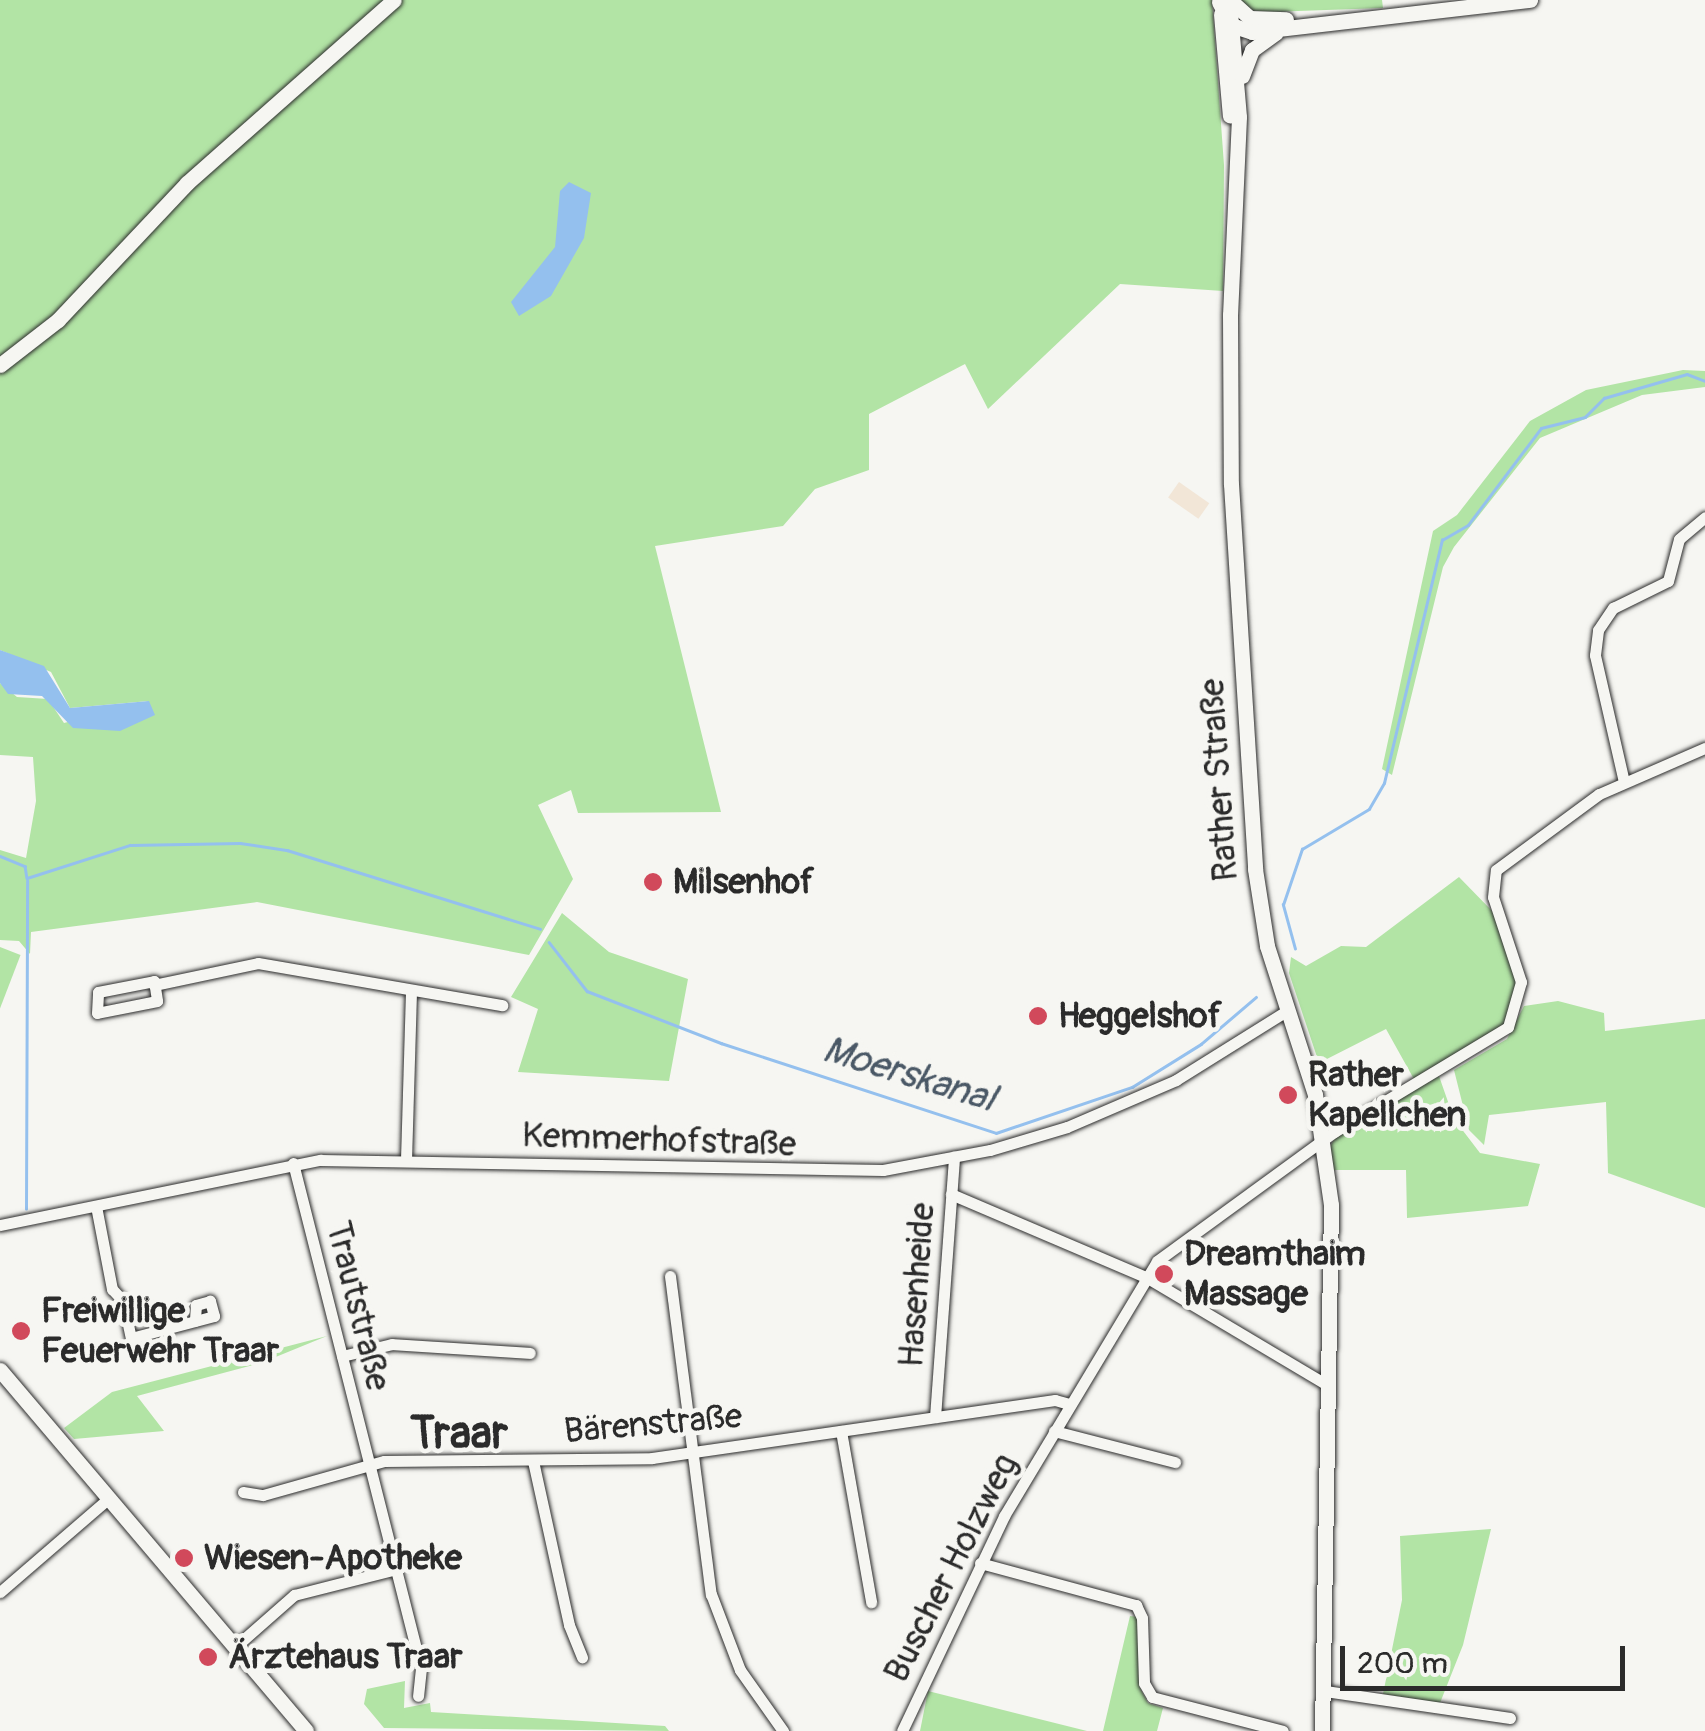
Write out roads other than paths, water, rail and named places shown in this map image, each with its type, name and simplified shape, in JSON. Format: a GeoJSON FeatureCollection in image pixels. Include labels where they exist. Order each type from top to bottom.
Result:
{"type":"FeatureCollection","features":[{"type":"Feature","properties":{"kind":"street"},"geometry":{"type":"LineString","coordinates":[[0,364],[58,320],[187,183],[394,0]]}},
{"type":"Feature","properties":{"kind":"street"},"geometry":{"type":"LineString","coordinates":[[1231,28],[1252,32],[1310,22],[1530,0]]}},
{"type":"Feature","properties":{"kind":"street"},"geometry":{"type":"LineString","coordinates":[[1224,1],[1250,18],[1310,22]]}},
{"type":"Feature","properties":{"kind":"street","name":"Rather Straße"},"geometry":{"type":"LineString","coordinates":[[1224,1],[1238,89],[1230,450],[1258,902],[1324,1139],[1331,1224],[1322,1731]]}},
{"type":"Feature","properties":{"kind":"street"},"geometry":{"type":"LineString","coordinates":[[1231,28],[1250,18]]}},
{"type":"Feature","properties":{"kind":"street","name":"Rather Straße"},"geometry":{"type":"LineString","coordinates":[[1238,89],[1261,40],[1310,22]]}},
{"type":"Feature","properties":{"kind":"street","name":"Rather Straße"},"geometry":{"type":"LineString","coordinates":[[1231,28],[1235,160]]}},
{"type":"Feature","properties":{"kind":"street"},"geometry":{"type":"LineString","coordinates":[[1624,782],[1595,655],[1598,630],[1614,608],[1668,581],[1679,539],[1705,517]]}},
{"type":"Feature","properties":{"kind":"street","name":"Buscher Holzweg"},"geometry":{"type":"LineString","coordinates":[[902,1731],[980,1562],[1068,1404],[1162,1256],[1324,1139],[1508,1028],[1521,982],[1493,897],[1496,870],[1624,782],[1705,748]]}},
{"type":"Feature","properties":{"kind":"street"},"geometry":{"type":"LineString","coordinates":[[154,985],[157,1001],[97,1014],[98,992],[154,985],[258,962],[411,993],[502,1004]]}},
{"type":"Feature","properties":{"kind":"street"},"geometry":{"type":"LineString","coordinates":[[406,1160],[411,993]]}},
{"type":"Feature","properties":{"kind":"street","name":"Kemmerhofstraße"},"geometry":{"type":"LineString","coordinates":[[0,1225],[293,1163],[406,1160],[853,1172],[954,1157],[1067,1127],[1135,1098],[1288,1010]]}},
{"type":"Feature","properties":{"kind":"street","name":"Hasenheide"},"geometry":{"type":"LineString","coordinates":[[935,1417],[954,1157]]}},
{"type":"Feature","properties":{"kind":"street","name":"Trautstraße"},"geometry":{"type":"LineString","coordinates":[[293,1163],[422,1668],[418,1696]]}},
{"type":"Feature","properties":{"kind":"street"},"geometry":{"type":"LineString","coordinates":[[951,1194],[1146,1277],[1330,1386]]}},
{"type":"Feature","properties":{"kind":"street"},"geometry":{"type":"LineString","coordinates":[[96,1206],[111,1283],[131,1338],[195,1321]]}},
{"type":"Feature","properties":{"kind":"street"},"geometry":{"type":"LineString","coordinates":[[670,1276],[718,1620],[740,1670],[783,1731]]}},
{"type":"Feature","properties":{"kind":"street"},"geometry":{"type":"LineString","coordinates":[[342,1356],[392,1344],[530,1353]]}},
{"type":"Feature","properties":{"kind":"street"},"geometry":{"type":"LineString","coordinates":[[0,1370],[305,1730]]}},
{"type":"Feature","properties":{"kind":"street","name":"Bärenstraße"},"geometry":{"type":"LineString","coordinates":[[242,1492],[263,1495],[370,1466],[694,1452],[1055,1400],[1068,1404]]}},
{"type":"Feature","properties":{"kind":"street"},"geometry":{"type":"LineString","coordinates":[[840,1431],[871,1602]]}},
{"type":"Feature","properties":{"kind":"street","name":"Buscher Holzweg"},"geometry":{"type":"LineString","coordinates":[[1054,1431],[1175,1462]]}},
{"type":"Feature","properties":{"kind":"street"},"geometry":{"type":"LineString","coordinates":[[533,1461],[569,1626],[582,1657]]}},
{"type":"Feature","properties":{"kind":"street"},"geometry":{"type":"LineString","coordinates":[[0,1592],[109,1498]]}},
{"type":"Feature","properties":{"kind":"street"},"geometry":{"type":"LineString","coordinates":[[980,1562],[1136,1605],[1148,1693],[1283,1731]]}},
{"type":"Feature","properties":{"kind":"street"},"geometry":{"type":"LineString","coordinates":[[235,1647],[294,1595],[396,1568]]}},
{"type":"Feature","properties":{"kind":"street"},"geometry":{"type":"LineString","coordinates":[[1325,1691],[1510,1718]]}},
{"type":"Feature","properties":{"kind":"water"},"geometry":{"type":"Polygon","coordinates":[[[569,182],[591,193],[584,238],[551,296],[519,316],[511,302],[555,247],[560,191],[569,182]]]}},
{"type":"Feature","properties":{"kind":"water"},"geometry":{"type":"Polygon","coordinates":[[[0,650],[44,666],[70,708],[149,701],[155,715],[120,731],[73,728],[42,696],[8,694],[0,683],[0,650]]]}},
{"type":"Feature","properties":{"kind":"waterway","name":"Moerskanal"},"geometry":{"type":"LineString","coordinates":[[1295,949],[1283,905],[1302,849],[1369,809],[1384,783],[1442,540],[1468,525],[1541,428],[1585,417],[1604,398],[1687,374],[1705,381]]}},
{"type":"Feature","properties":{"kind":"waterway","name":"Moerskanal"},"geometry":{"type":"LineString","coordinates":[[0,856],[25,866],[27,878],[130,845],[240,843],[287,850],[540,929]]}},
{"type":"Feature","properties":{"kind":"waterway"},"geometry":{"type":"LineString","coordinates":[[26,1209],[27,881]]}},
{"type":"Feature","properties":{"kind":"waterway","name":"Moerskanal"},"geometry":{"type":"LineString","coordinates":[[549,942],[587,991],[721,1043],[996,1133],[1132,1087],[1201,1044],[1256,997]]}},
{"type":"Feature","properties":{"kind":"place","name":"Milsenhof"},"geometry":{"type":"Point","coordinates":[653,882]}},
{"type":"Feature","properties":{"kind":"place","name":"Heggelshof"},"geometry":{"type":"Point","coordinates":[1038,1016]}},
{"type":"Feature","properties":{"kind":"place","name":"Rather Kapellchen"},"geometry":{"type":"Point","coordinates":[1288,1095]}},
{"type":"Feature","properties":{"kind":"place","name":"Dreamthaim Massage"},"geometry":{"type":"Point","coordinates":[1164,1274]}},
{"type":"Feature","properties":{"kind":"place","name":"Freiwillige Feuerwehr Traar"},"geometry":{"type":"Point","coordinates":[21,1331]}},
{"type":"Feature","properties":{"kind":"place","name":"Wiesen-Apotheke"},"geometry":{"type":"Point","coordinates":[184,1558]}},
{"type":"Feature","properties":{"kind":"place","name":"Ärztehaus Traar"},"geometry":{"type":"Point","coordinates":[208,1657]}},
{"type":"Feature","properties":{"kind":"district","name":"Traar"},"geometry":{"type":"Point","coordinates":[459,1435]}}]}
